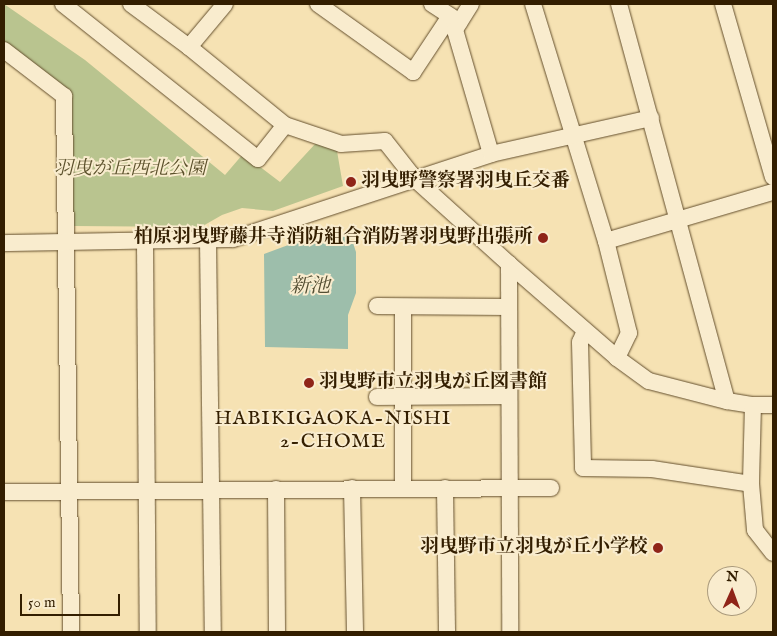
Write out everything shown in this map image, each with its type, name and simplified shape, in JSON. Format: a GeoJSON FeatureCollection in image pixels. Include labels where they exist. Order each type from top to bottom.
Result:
{"type":"FeatureCollection","features":[{"type":"Feature","properties":{"kind":"street"},"geometry":{"type":"LineString","coordinates":[[63,4],[80,9],[258,160],[285,125]]}},
{"type":"Feature","properties":{"kind":"street"},"geometry":{"type":"LineString","coordinates":[[131,4],[189,47],[285,125],[341,144],[385,141],[415,178],[508,264],[617,358],[648,381],[727,401],[753,405],[773,405]]}},
{"type":"Feature","properties":{"kind":"street"},"geometry":{"type":"LineString","coordinates":[[189,47],[225,4]]}},
{"type":"Feature","properties":{"kind":"street"},"geometry":{"type":"LineString","coordinates":[[318,4],[413,72],[455,19],[471,4]]}},
{"type":"Feature","properties":{"kind":"street"},"geometry":{"type":"LineString","coordinates":[[432,4],[455,19]]}},
{"type":"Feature","properties":{"kind":"street"},"geometry":{"type":"LineString","coordinates":[[532,4],[606,241],[629,333],[617,358]]}},
{"type":"Feature","properties":{"kind":"street"},"geometry":{"type":"LineString","coordinates":[[619,4],[727,401]]}},
{"type":"Feature","properties":{"kind":"street"},"geometry":{"type":"LineString","coordinates":[[723,4],[773,177]]}},
{"type":"Feature","properties":{"kind":"street"},"geometry":{"type":"LineString","coordinates":[[455,19],[455,30],[491,154]]}},
{"type":"Feature","properties":{"kind":"street"},"geometry":{"type":"LineString","coordinates":[[4,50],[64,96],[71,632]]}},
{"type":"Feature","properties":{"kind":"street"},"geometry":{"type":"LineString","coordinates":[[4,243],[234,238],[491,154],[651,118]]}},
{"type":"Feature","properties":{"kind":"street"},"geometry":{"type":"LineString","coordinates":[[606,241],[773,192]]}},
{"type":"Feature","properties":{"kind":"street"},"geometry":{"type":"LineString","coordinates":[[208,240],[213,632]]}},
{"type":"Feature","properties":{"kind":"street"},"geometry":{"type":"LineString","coordinates":[[145,241],[148,632]]}},
{"type":"Feature","properties":{"kind":"street"},"geometry":{"type":"LineString","coordinates":[[508,264],[510,632]]}},
{"type":"Feature","properties":{"kind":"street"},"geometry":{"type":"LineString","coordinates":[[377,306],[509,306]]}},
{"type":"Feature","properties":{"kind":"street"},"geometry":{"type":"LineString","coordinates":[[403,307],[403,488]]}},
{"type":"Feature","properties":{"kind":"street"},"geometry":{"type":"LineString","coordinates":[[585,331],[580,342],[583,468],[652,469],[751,484]]}},
{"type":"Feature","properties":{"kind":"street"},"geometry":{"type":"LineString","coordinates":[[377,397],[509,396]]}},
{"type":"Feature","properties":{"kind":"street"},"geometry":{"type":"LineString","coordinates":[[753,405],[751,484],[755,530],[773,553]]}},
{"type":"Feature","properties":{"kind":"street"},"geometry":{"type":"LineString","coordinates":[[352,488],[355,632]]}},
{"type":"Feature","properties":{"kind":"street"},"geometry":{"type":"LineString","coordinates":[[445,488],[447,632]]}},
{"type":"Feature","properties":{"kind":"street"},"geometry":{"type":"LineString","coordinates":[[4,492],[70,490],[551,488]]}},
{"type":"Feature","properties":{"kind":"street"},"geometry":{"type":"LineString","coordinates":[[276,489],[277,632]]}},
{"type":"Feature","properties":{"kind":"green space","name":"羽曳が丘西北公園"},"geometry":{"type":"Polygon","coordinates":[[[4,4],[85,60],[225,175],[243,154],[280,182],[316,143],[337,151],[343,186],[273,211],[242,208],[222,215],[201,227],[73,226],[70,91],[4,41],[4,4]]]}},
{"type":"Feature","properties":{"kind":"water","name":"新池"},"geometry":{"type":"Polygon","coordinates":[[[326,231],[338,232],[353,243],[356,252],[356,293],[348,315],[348,349],[265,347],[264,254],[326,231]]]}},
{"type":"Feature","properties":{"kind":"place","name":"羽曳野警察署羽曳丘交番"},"geometry":{"type":"Point","coordinates":[351,182]}},
{"type":"Feature","properties":{"kind":"place","name":"柏原羽曳野藤井寺消防組合消防署羽曳野出張所"},"geometry":{"type":"Point","coordinates":[543,238]}},
{"type":"Feature","properties":{"kind":"place","name":"羽曳野市立羽曳が丘図書館"},"geometry":{"type":"Point","coordinates":[309,383]}},
{"type":"Feature","properties":{"kind":"place","name":"羽曳野市立羽曳が丘小学校"},"geometry":{"type":"Point","coordinates":[658,548]}},
{"type":"Feature","properties":{"kind":"district","name":"HABIKIGAOKA-NISHI 2-CHOME"},"geometry":{"type":"Point","coordinates":[333,430]}}]}
